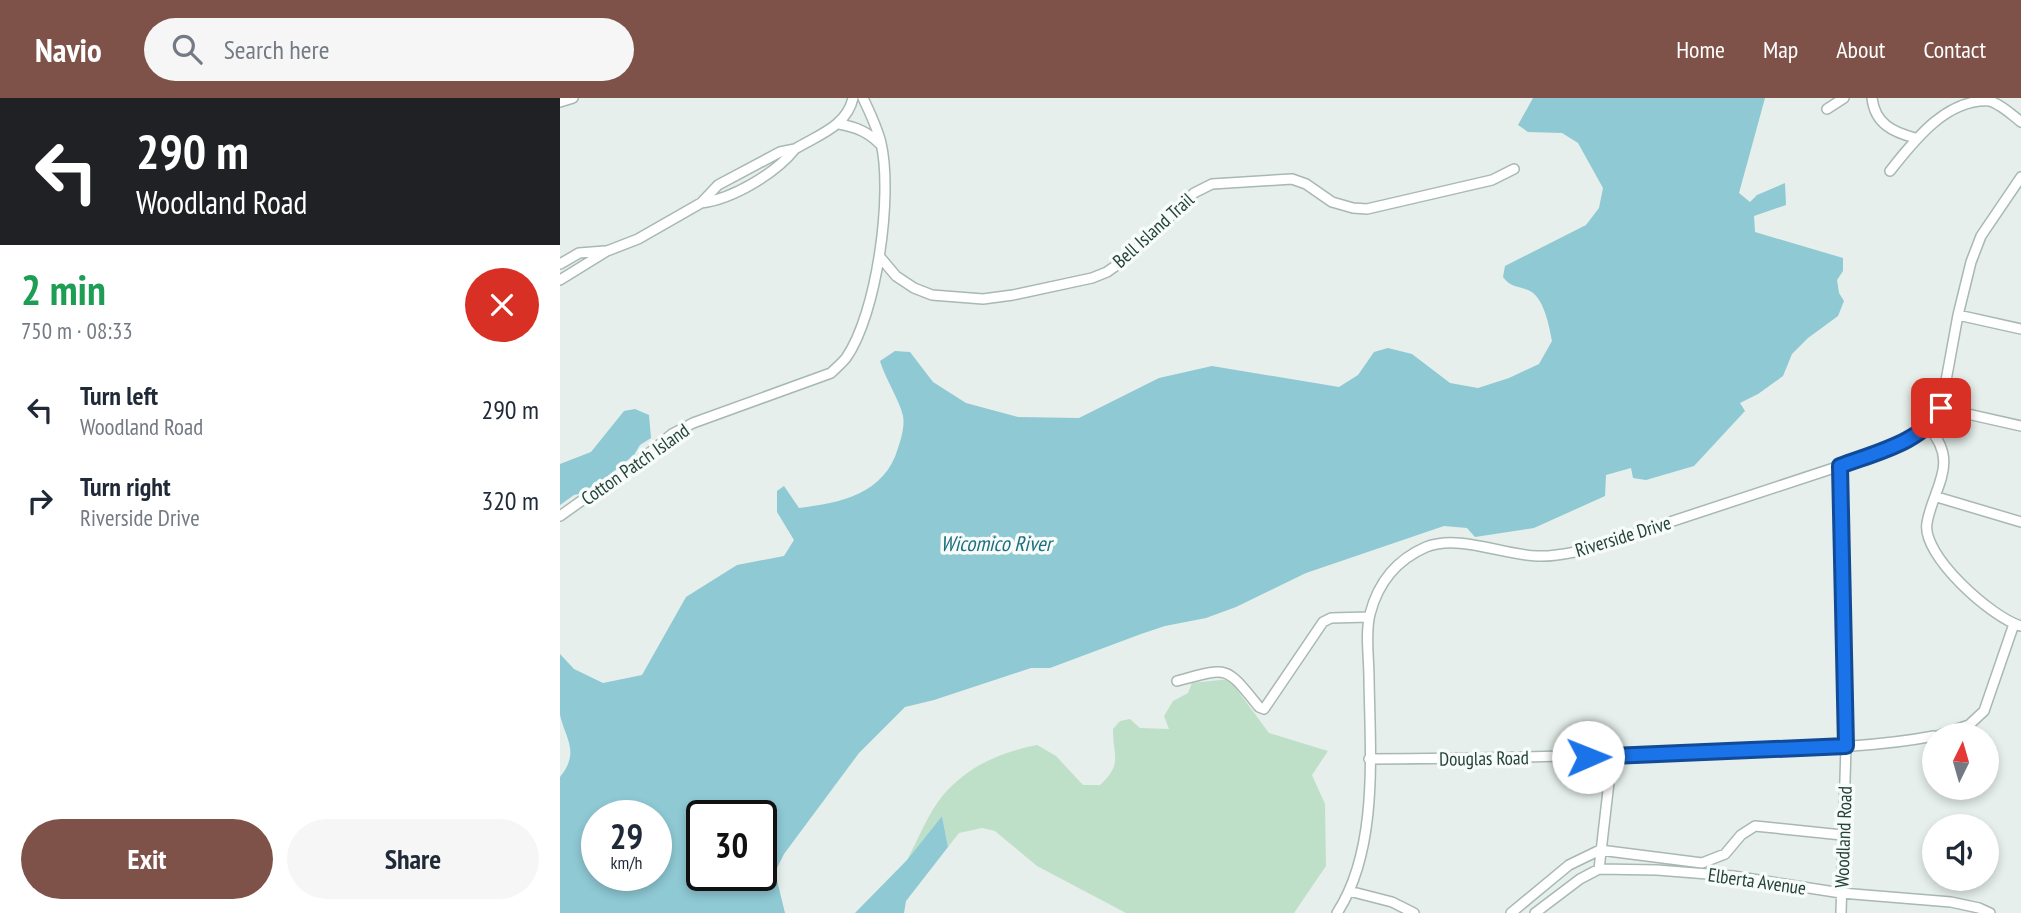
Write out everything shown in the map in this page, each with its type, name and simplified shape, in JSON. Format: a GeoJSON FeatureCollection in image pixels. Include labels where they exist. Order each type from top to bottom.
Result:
{"type":"FeatureCollection","features":[{"type":"Feature","properties":{"kind":"street"},"geometry":{"type":"LineString","coordinates":[[560,102],[573,98]]}},
{"type":"Feature","properties":{"kind":"street"},"geometry":{"type":"LineString","coordinates":[[560,280],[607,251],[638,239],[701,203],[718,185],[780,152],[795,149],[839,124],[848,115],[853,98]]}},
{"type":"Feature","properties":{"kind":"street"},"geometry":{"type":"LineString","coordinates":[[863,98],[881,145],[885,184],[880,257]]}},
{"type":"Feature","properties":{"kind":"street"},"geometry":{"type":"LineString","coordinates":[[1827,108],[1844,98]]}},
{"type":"Feature","properties":{"kind":"street"},"geometry":{"type":"LineString","coordinates":[[1872,98],[1876,113],[1885,125],[1897,133],[1915,138]]}},
{"type":"Feature","properties":{"kind":"street"},"geometry":{"type":"LineString","coordinates":[[1890,171],[1915,138],[1950,105],[1970,98],[1991,101],[2021,122]]}},
{"type":"Feature","properties":{"kind":"street"},"geometry":{"type":"LineString","coordinates":[[839,124],[855,127],[872,135],[881,145]]}},
{"type":"Feature","properties":{"kind":"street"},"geometry":{"type":"LineString","coordinates":[[701,203],[721,200],[737,192],[786,161],[795,149]]}},
{"type":"Feature","properties":{"kind":"street","name":"Bell Island Trail"},"geometry":{"type":"LineString","coordinates":[[880,257],[896,276],[914,288],[932,295],[983,299],[1013,295],[1092,278],[1107,272],[1131,255],[1194,193],[1212,184],[1292,179],[1306,184],[1332,202],[1367,209],[1492,180],[1514,169]]}},
{"type":"Feature","properties":{"kind":"street","name":"Riverside Drive"},"geometry":{"type":"LineString","coordinates":[[1337,913],[1349,891],[1363,844],[1369,789],[1369,617],[1381,585],[1392,571],[1403,560],[1428,547],[1448,544],[1536,556],[1558,556],[1585,550],[1840,466],[1913,437],[1928,427],[1941,408],[1971,262],[1981,236],[2021,177]]}},
{"type":"Feature","properties":{"kind":"street"},"geometry":{"type":"LineString","coordinates":[[2010,191],[2021,195]]}},
{"type":"Feature","properties":{"kind":"street"},"geometry":{"type":"LineString","coordinates":[[560,264],[579,253],[607,251]]}},
{"type":"Feature","properties":{"kind":"street","name":"Cotton Patch Island"},"geometry":{"type":"LineString","coordinates":[[560,516],[591,494],[611,485],[672,435],[693,423],[831,373],[846,358],[859,333],[880,257]]}},
{"type":"Feature","properties":{"kind":"street"},"geometry":{"type":"LineString","coordinates":[[1958,315],[2021,329]]}},
{"type":"Feature","properties":{"kind":"street"},"geometry":{"type":"LineString","coordinates":[[1941,408],[2021,426]]}},
{"type":"Feature","properties":{"kind":"street"},"geometry":{"type":"LineString","coordinates":[[1928,427],[1935,434],[1943,454],[1942,482],[1926,525],[1931,547],[1979,600],[1998,616],[2018,625],[1984,711],[1971,723]]}},
{"type":"Feature","properties":{"kind":"street","name":"Woodland Road"},"geometry":{"type":"LineString","coordinates":[[1840,466],[1846,746],[1841,913]]}},
{"type":"Feature","properties":{"kind":"street"},"geometry":{"type":"LineString","coordinates":[[1937,496],[2021,522]]}},
{"type":"Feature","properties":{"kind":"street"},"geometry":{"type":"LineString","coordinates":[[1177,681],[1223,671],[1235,677],[1262,709],[1266,707],[1323,622],[1331,618],[1369,617]]}},
{"type":"Feature","properties":{"kind":"street","name":"Douglas Road"},"geometry":{"type":"LineString","coordinates":[[1369,759],[1612,756],[1846,746],[1922,738]]}},
{"type":"Feature","properties":{"kind":"street"},"geometry":{"type":"LineString","coordinates":[[1535,913],[1580,879],[1599,869],[1612,756]]}},
{"type":"Feature","properties":{"kind":"street"},"geometry":{"type":"LineString","coordinates":[[1511,913],[1569,865],[1600,850],[1702,863],[1725,854],[1741,835],[1755,826],[1842,835]]}},
{"type":"Feature","properties":{"kind":"street","name":"Elberta Avenue"},"geometry":{"type":"LineString","coordinates":[[1599,869],[1733,876],[1840,892],[1951,902],[1990,913]]}},
{"type":"Feature","properties":{"kind":"street"},"geometry":{"type":"LineString","coordinates":[[1349,891],[1392,902],[1414,913]]}},
{"type":"Feature","properties":{"kind":"green space"},"geometry":{"type":"Polygon","coordinates":[[[1229,679],[1269,733],[1328,751],[1312,775],[1325,804],[1326,866],[1294,913],[1126,913],[1037,866],[995,831],[982,828],[959,833],[948,847],[942,816],[907,860],[944,794],[975,768],[1010,752],[1037,745],[1056,756],[1083,785],[1100,785],[1114,765],[1113,729],[1120,721],[1130,719],[1140,728],[1169,729],[1164,716],[1173,701],[1188,693],[1192,683],[1229,679]]]}},
{"type":"Feature","properties":{"kind":"water","name":"Wicomico River"},"geometry":{"type":"Polygon","coordinates":[[[1533,98],[1765,98],[1739,193],[1750,202],[1757,195],[1785,183],[1786,205],[1754,216],[1755,232],[1843,258],[1843,271],[1837,280],[1839,293],[1844,301],[1838,316],[1808,338],[1792,354],[1783,376],[1740,403],[1745,411],[1694,466],[1646,480],[1633,478],[1631,468],[1606,475],[1605,496],[1534,528],[1475,537],[1467,528],[1444,526],[1306,573],[1236,607],[1206,618],[1165,626],[1050,668],[1031,668],[905,707],[859,753],[784,854],[777,868],[777,800],[686,800],[686,891],[777,891],[777,880],[785,913],[560,913],[560,777],[569,760],[570,746],[560,715],[560,654],[574,669],[603,683],[642,675],[686,597],[737,565],[784,556],[794,540],[777,512],[777,491],[784,486],[799,508],[814,506],[859,493],[883,476],[892,464],[898,448],[903,420],[899,403],[880,361],[895,351],[910,352],[933,382],[966,403],[1018,417],[1079,418],[1159,378],[1212,366],[1339,387],[1358,375],[1374,352],[1388,348],[1412,354],[1450,383],[1478,388],[1509,378],[1539,364],[1552,341],[1545,312],[1538,298],[1534,293],[1506,280],[1503,277],[1505,266],[1586,225],[1599,208],[1603,188],[1578,143],[1562,133],[1528,132],[1518,125],[1533,98]]]}},
{"type":"Feature","properties":{"kind":"water"},"geometry":{"type":"Polygon","coordinates":[[[635,409],[649,415],[651,438],[588,492],[574,495],[560,505],[560,464],[591,452],[624,411],[635,409]]]}},
{"type":"Feature","properties":{"kind":"water"},"geometry":{"type":"Polygon","coordinates":[[[942,816],[948,847],[906,901],[904,913],[855,913],[907,860],[942,816]]]}},
{"type":"Feature","properties":{"kind":"route"},"geometry":{"type":"LineString","coordinates":[[1588,757],[1846,746],[1840,466],[1922,433],[1941,408]]}}]}
